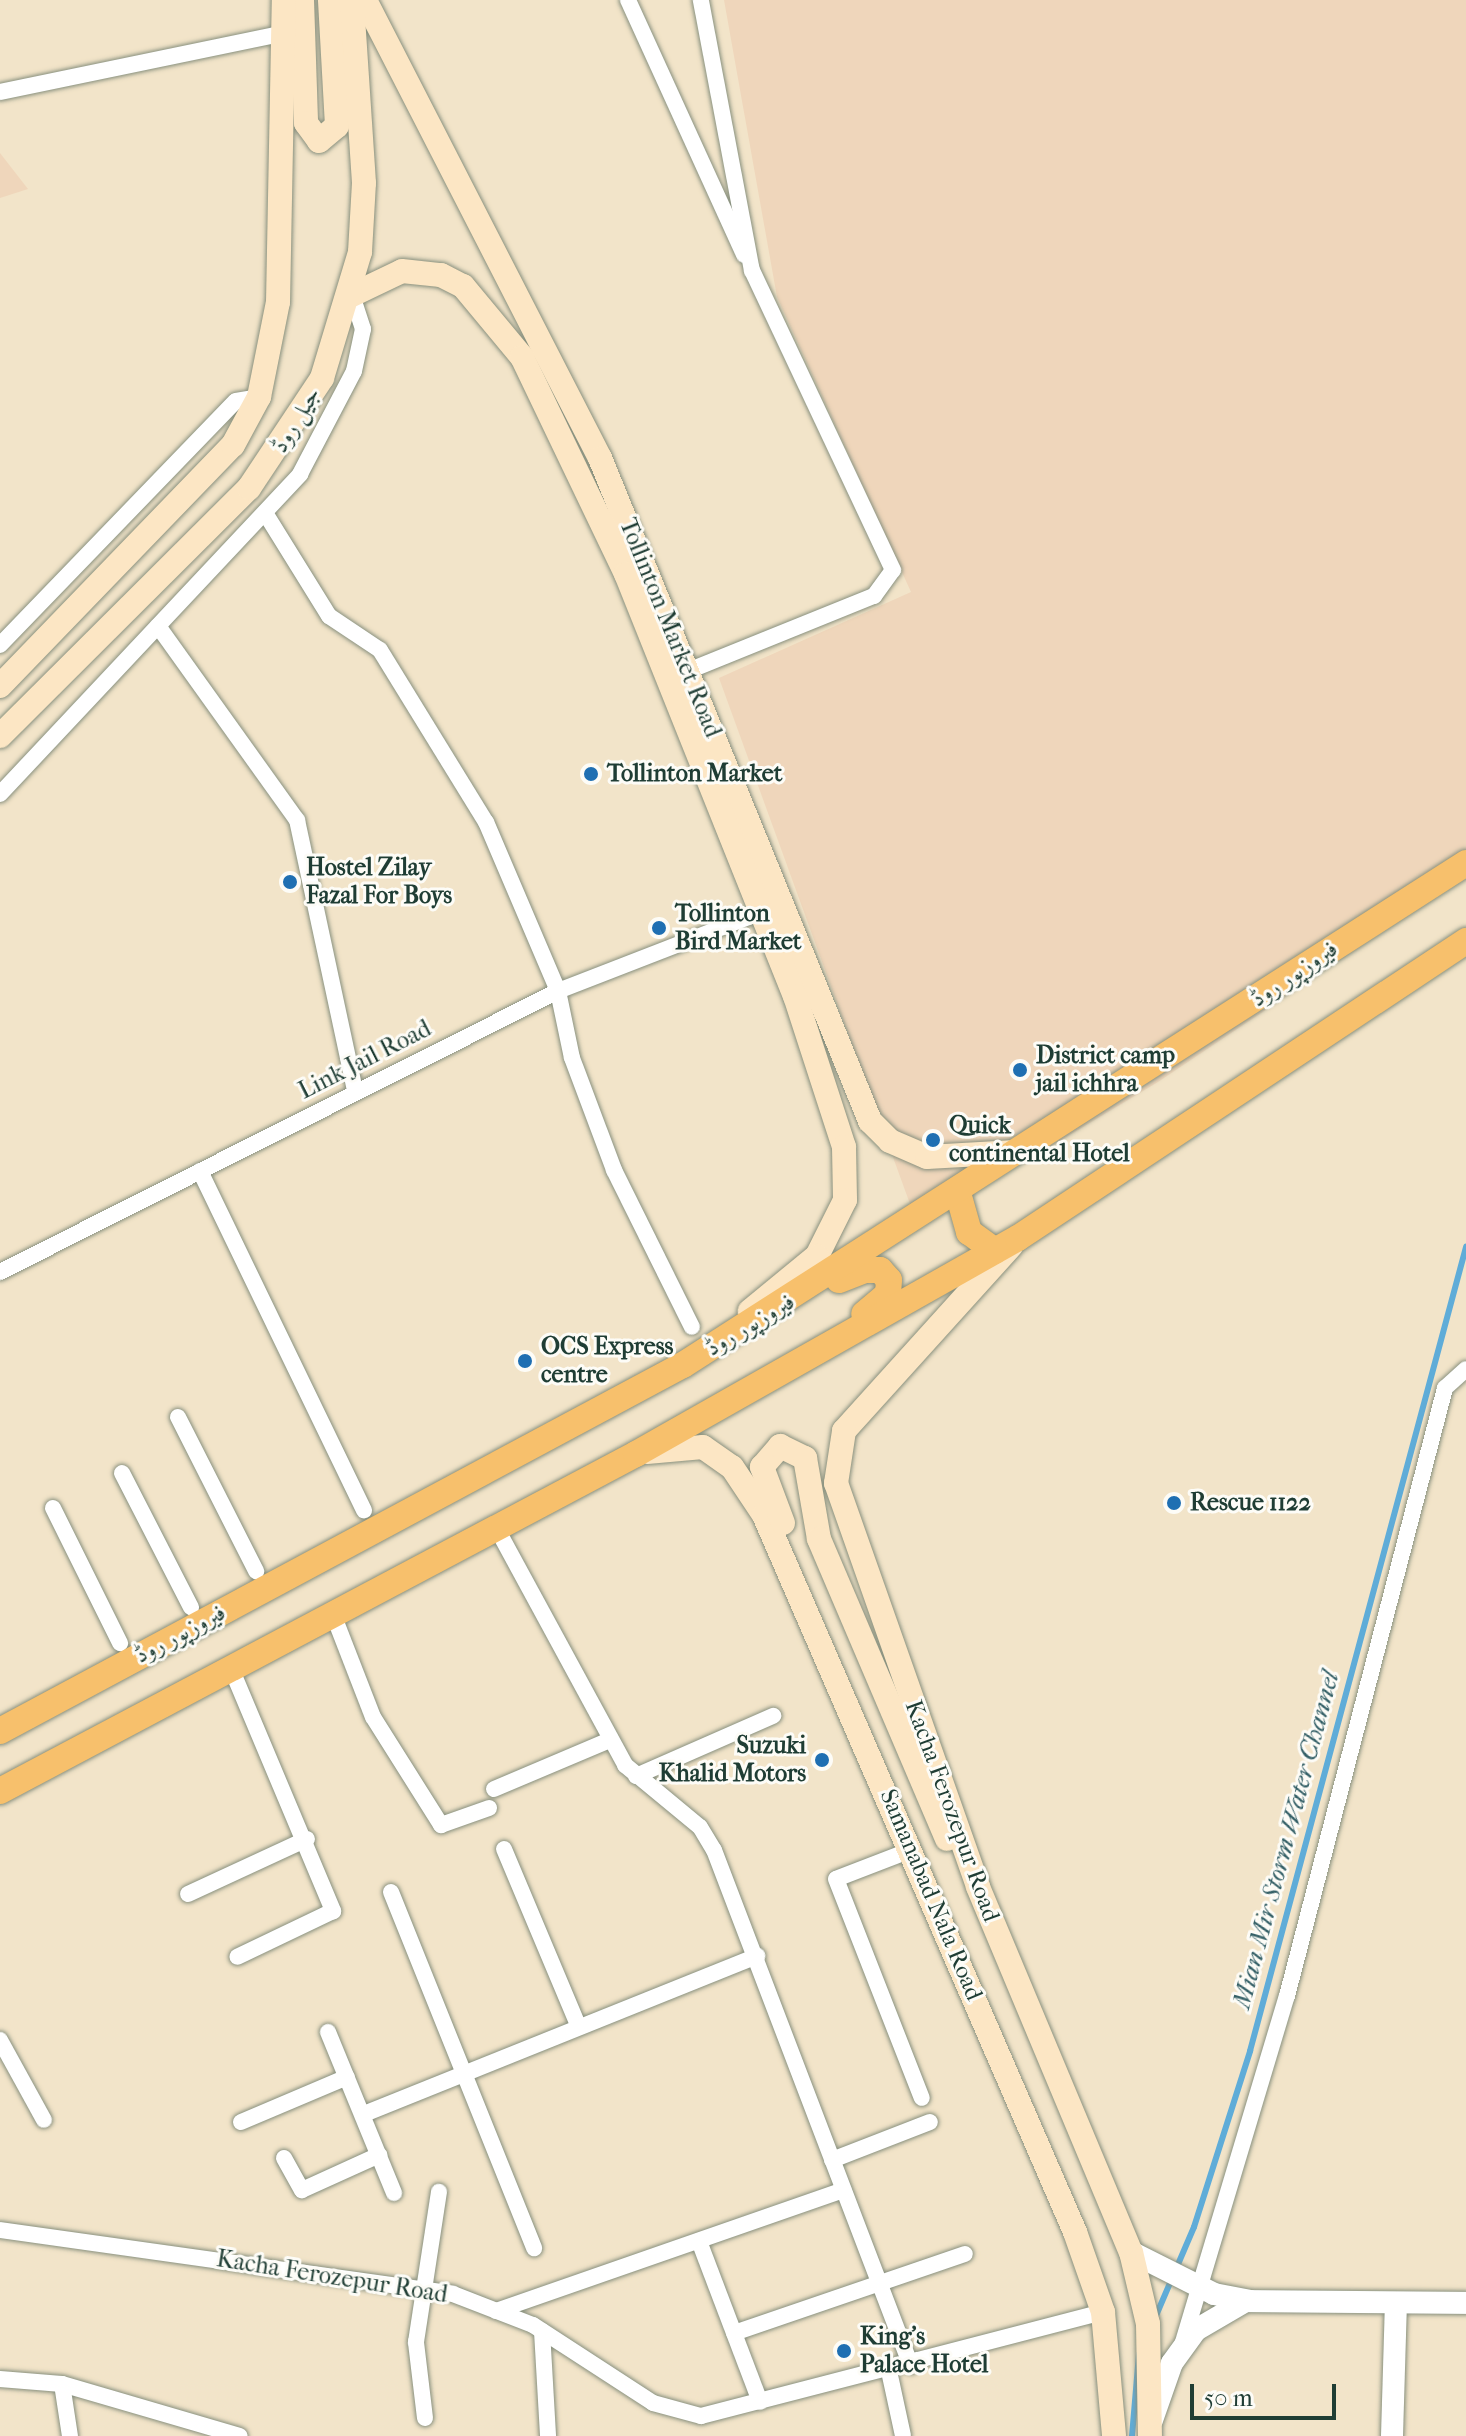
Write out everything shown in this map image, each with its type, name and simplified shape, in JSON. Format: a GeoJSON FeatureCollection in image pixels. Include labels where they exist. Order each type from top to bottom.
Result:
{"type":"FeatureCollection","features":[{"type":"Feature","properties":{"kind":"main road","name":"جیل روڈ"},"geometry":{"type":"LineString","coordinates":[[0,686],[233,445],[259,397],[278,302],[284,0]]}},
{"type":"Feature","properties":{"kind":"main road"},"geometry":{"type":"LineString","coordinates":[[302,0],[306,123],[319,141],[337,126],[330,0]]}},
{"type":"Feature","properties":{"kind":"main road","name":"جیل روڈ"},"geometry":{"type":"LineString","coordinates":[[0,736],[155,589],[276,457],[322,378],[352,295],[364,183],[352,0]]}},
{"type":"Feature","properties":{"kind":"main road","name":"Tollinton Market Road"},"geometry":{"type":"LineString","coordinates":[[365,0],[600,458],[688,671],[806,991],[844,1147],[845,1200],[837,1227],[817,1256],[683,1365]]}},
{"type":"Feature","properties":{"kind":"main road","name":"Tollinton Market Road"},"geometry":{"type":"LineString","coordinates":[[352,295],[402,271],[441,275],[463,286],[522,357],[626,574],[762,912],[879,1133],[944,1159],[1023,1151]]}},
{"type":"Feature","properties":{"kind":"main road","name":"فیروزپور روڈ"},"geometry":{"type":"LineString","coordinates":[[0,1731],[683,1365],[802,1294],[1463,866]]}},
{"type":"Feature","properties":{"kind":"main road"},"geometry":{"type":"LineString","coordinates":[[0,1791],[636,1454],[1018,1238],[1466,932]]}},
{"type":"Feature","properties":{"kind":"main road"},"geometry":{"type":"LineString","coordinates":[[1432,957],[1466,941]]}},
{"type":"Feature","properties":{"kind":"main road"},"geometry":{"type":"LineString","coordinates":[[958,1193],[969,1232],[995,1251]]}},
{"type":"Feature","properties":{"kind":"main road","name":"Kacha Ferozepur Road"},"geometry":{"type":"LineString","coordinates":[[1018,1238],[860,1411],[834,1458],[841,1505],[978,1887],[1131,2252],[1148,2324],[1151,2428]]}},
{"type":"Feature","properties":{"kind":"main road"},"geometry":{"type":"LineString","coordinates":[[792,1366],[876,1306],[888,1294],[889,1280],[880,1270],[865,1270],[802,1294]]}},
{"type":"Feature","properties":{"kind":"main road"},"geometry":{"type":"LineString","coordinates":[[827,1649],[808,1578],[763,1475],[765,1457],[780,1446],[805,1458],[819,1539],[931,1808],[978,1887]]}},
{"type":"Feature","properties":{"kind":"main road","name":"Samanabad Nala Road"},"geometry":{"type":"LineString","coordinates":[[636,1454],[703,1447],[732,1467],[764,1515],[827,1649],[1103,2312],[1114,2436]]}},
{"type":"Feature","properties":{"kind":"street"},"geometry":{"type":"LineString","coordinates":[[628,0],[893,570],[874,596],[688,671]]}},
{"type":"Feature","properties":{"kind":"street"},"geometry":{"type":"LineString","coordinates":[[701,0],[752,271]]}},
{"type":"Feature","properties":{"kind":"street"},"geometry":{"type":"LineString","coordinates":[[0,92],[285,33]]}},
{"type":"Feature","properties":{"kind":"street"},"geometry":{"type":"LineString","coordinates":[[0,794],[158,626],[267,516],[300,474],[354,371],[363,329],[352,295]]}},
{"type":"Feature","properties":{"kind":"street"},"geometry":{"type":"LineString","coordinates":[[0,645],[236,401],[259,397]]}},
{"type":"Feature","properties":{"kind":"street"},"geometry":{"type":"LineString","coordinates":[[267,516],[329,616],[380,650],[457,769],[558,991],[572,1058],[614,1170],[692,1327]]}},
{"type":"Feature","properties":{"kind":"street"},"geometry":{"type":"LineString","coordinates":[[158,626],[297,820],[355,1091]]}},
{"type":"Feature","properties":{"kind":"street","name":"Link Jail Road"},"geometry":{"type":"LineString","coordinates":[[0,1272],[558,991],[762,912]]}},
{"type":"Feature","properties":{"kind":"street"},"geometry":{"type":"LineString","coordinates":[[200,1171],[364,1511]]}},
{"type":"Feature","properties":{"kind":"street"},"geometry":{"type":"LineString","coordinates":[[1151,2428],[1201,2289],[1287,1996],[1445,1388],[1466,1369]]}},
{"type":"Feature","properties":{"kind":"street"},"geometry":{"type":"LineString","coordinates":[[178,1417],[256,1571]]}},
{"type":"Feature","properties":{"kind":"street"},"geometry":{"type":"LineString","coordinates":[[122,1473],[191,1607]]}},
{"type":"Feature","properties":{"kind":"street"},"geometry":{"type":"LineString","coordinates":[[53,1508],[120,1643]]}},
{"type":"Feature","properties":{"kind":"street"},"geometry":{"type":"LineString","coordinates":[[496,1527],[610,1740],[636,1776],[700,1827],[757,1956],[911,2366]]}},
{"type":"Feature","properties":{"kind":"street"},"geometry":{"type":"LineString","coordinates":[[333,1614],[373,1717],[441,1825],[489,1808]]}},
{"type":"Feature","properties":{"kind":"street"},"geometry":{"type":"LineString","coordinates":[[231,1668],[307,1839],[333,1911],[237,1957]]}},
{"type":"Feature","properties":{"kind":"street"},"geometry":{"type":"LineString","coordinates":[[636,1776],[773,1716]]}},
{"type":"Feature","properties":{"kind":"street"},"geometry":{"type":"LineString","coordinates":[[494,1789],[610,1740]]}},
{"type":"Feature","properties":{"kind":"street"},"geometry":{"type":"LineString","coordinates":[[188,1894],[307,1839]]}},
{"type":"Feature","properties":{"kind":"street"},"geometry":{"type":"LineString","coordinates":[[504,1849],[577,2023]]}},
{"type":"Feature","properties":{"kind":"street"},"geometry":{"type":"LineString","coordinates":[[911,1850],[836,1879],[922,2098]]}},
{"type":"Feature","properties":{"kind":"street"},"geometry":{"type":"LineString","coordinates":[[391,1892],[534,2248]]}},
{"type":"Feature","properties":{"kind":"street"},"geometry":{"type":"LineString","coordinates":[[364,2114],[466,2075],[577,2023],[757,1956]]}},
{"type":"Feature","properties":{"kind":"street"},"geometry":{"type":"LineString","coordinates":[[328,2032],[394,2193]]}},
{"type":"Feature","properties":{"kind":"street"},"geometry":{"type":"LineString","coordinates":[[0,2040],[44,2120]]}},
{"type":"Feature","properties":{"kind":"street"},"geometry":{"type":"LineString","coordinates":[[241,2122],[347,2077]]}},
{"type":"Feature","properties":{"kind":"street"},"geometry":{"type":"LineString","coordinates":[[832,2160],[930,2122]]}},
{"type":"Feature","properties":{"kind":"street"},"geometry":{"type":"LineString","coordinates":[[284,2158],[302,2190],[379,2155]]}},
{"type":"Feature","properties":{"kind":"street"},"geometry":{"type":"LineString","coordinates":[[496,2311],[844,2190]]}},
{"type":"Feature","properties":{"kind":"street"},"geometry":{"type":"LineString","coordinates":[[425,2418],[416,2342],[439,2192]]}},
{"type":"Feature","properties":{"kind":"street","name":"Kacha Ferozepur Road"},"geometry":{"type":"LineString","coordinates":[[0,2230],[423,2291],[496,2311],[542,2331],[653,2403],[701,2416],[911,2366],[1103,2312]]}},
{"type":"Feature","properties":{"kind":"street"},"geometry":{"type":"LineString","coordinates":[[699,2241],[760,2402]]}},
{"type":"Feature","properties":{"kind":"street"},"geometry":{"type":"LineString","coordinates":[[1131,2252],[1201,2289],[1249,2301],[1396,2303],[1465,2296]]}},
{"type":"Feature","properties":{"kind":"street"},"geometry":{"type":"LineString","coordinates":[[734,2333],[965,2254]]}},
{"type":"Feature","properties":{"kind":"street"},"geometry":{"type":"LineString","coordinates":[[1180,2350],[1203,2321],[1249,2301]]}},
{"type":"Feature","properties":{"kind":"street"},"geometry":{"type":"LineString","coordinates":[[1392,2436],[1396,2303]]}},
{"type":"Feature","properties":{"kind":"street"},"geometry":{"type":"LineString","coordinates":[[542,2331],[548,2436]]}},
{"type":"Feature","properties":{"kind":"street"},"geometry":{"type":"LineString","coordinates":[[889,2371],[903,2436]]}},
{"type":"Feature","properties":{"kind":"street"},"geometry":{"type":"LineString","coordinates":[[0,2379],[62,2384],[240,2436]]}},
{"type":"Feature","properties":{"kind":"street"},"geometry":{"type":"LineString","coordinates":[[62,2384],[70,2436]]}},
{"type":"Feature","properties":{"kind":"shaded area"},"geometry":{"type":"Polygon","coordinates":[[[724,0],[1466,0],[1466,876],[1158,1082],[918,1226],[719,678],[911,592],[777,297],[724,0]]]}},
{"type":"Feature","properties":{"kind":"shaded area"},"geometry":{"type":"Polygon","coordinates":[[[0,153],[28,189],[0,198],[0,153]]]}},
{"type":"Feature","properties":{"kind":"waterway","name":"Mian Mir Storm Water Channel"},"geometry":{"type":"LineString","coordinates":[[1155,2318],[1194,2227],[1250,2051],[1466,1247]]}},
{"type":"Feature","properties":{"kind":"waterway"},"geometry":{"type":"LineString","coordinates":[[1132,2436],[1139,2354]]}},
{"type":"Feature","properties":{"kind":"place","name":"Tollinton Market"},"geometry":{"type":"Point","coordinates":[591,774]}},
{"type":"Feature","properties":{"kind":"place","name":"Hostel Zilay Fazal For Boys"},"geometry":{"type":"Point","coordinates":[290,882]}},
{"type":"Feature","properties":{"kind":"place","name":"Tollinton Bird Market"},"geometry":{"type":"Point","coordinates":[659,928]}},
{"type":"Feature","properties":{"kind":"place","name":"District camp jail ichhra"},"geometry":{"type":"Point","coordinates":[1020,1070]}},
{"type":"Feature","properties":{"kind":"place","name":"Quick continental Hotel"},"geometry":{"type":"Point","coordinates":[933,1140]}},
{"type":"Feature","properties":{"kind":"place","name":"OCS Express centre"},"geometry":{"type":"Point","coordinates":[525,1361]}},
{"type":"Feature","properties":{"kind":"place","name":"Rescue 1122"},"geometry":{"type":"Point","coordinates":[1174,1503]}},
{"type":"Feature","properties":{"kind":"place","name":"Suzuki Khalid Motors"},"geometry":{"type":"Point","coordinates":[822,1760]}},
{"type":"Feature","properties":{"kind":"place","name":"King's Palace Hotel"},"geometry":{"type":"Point","coordinates":[844,2351]}}]}
